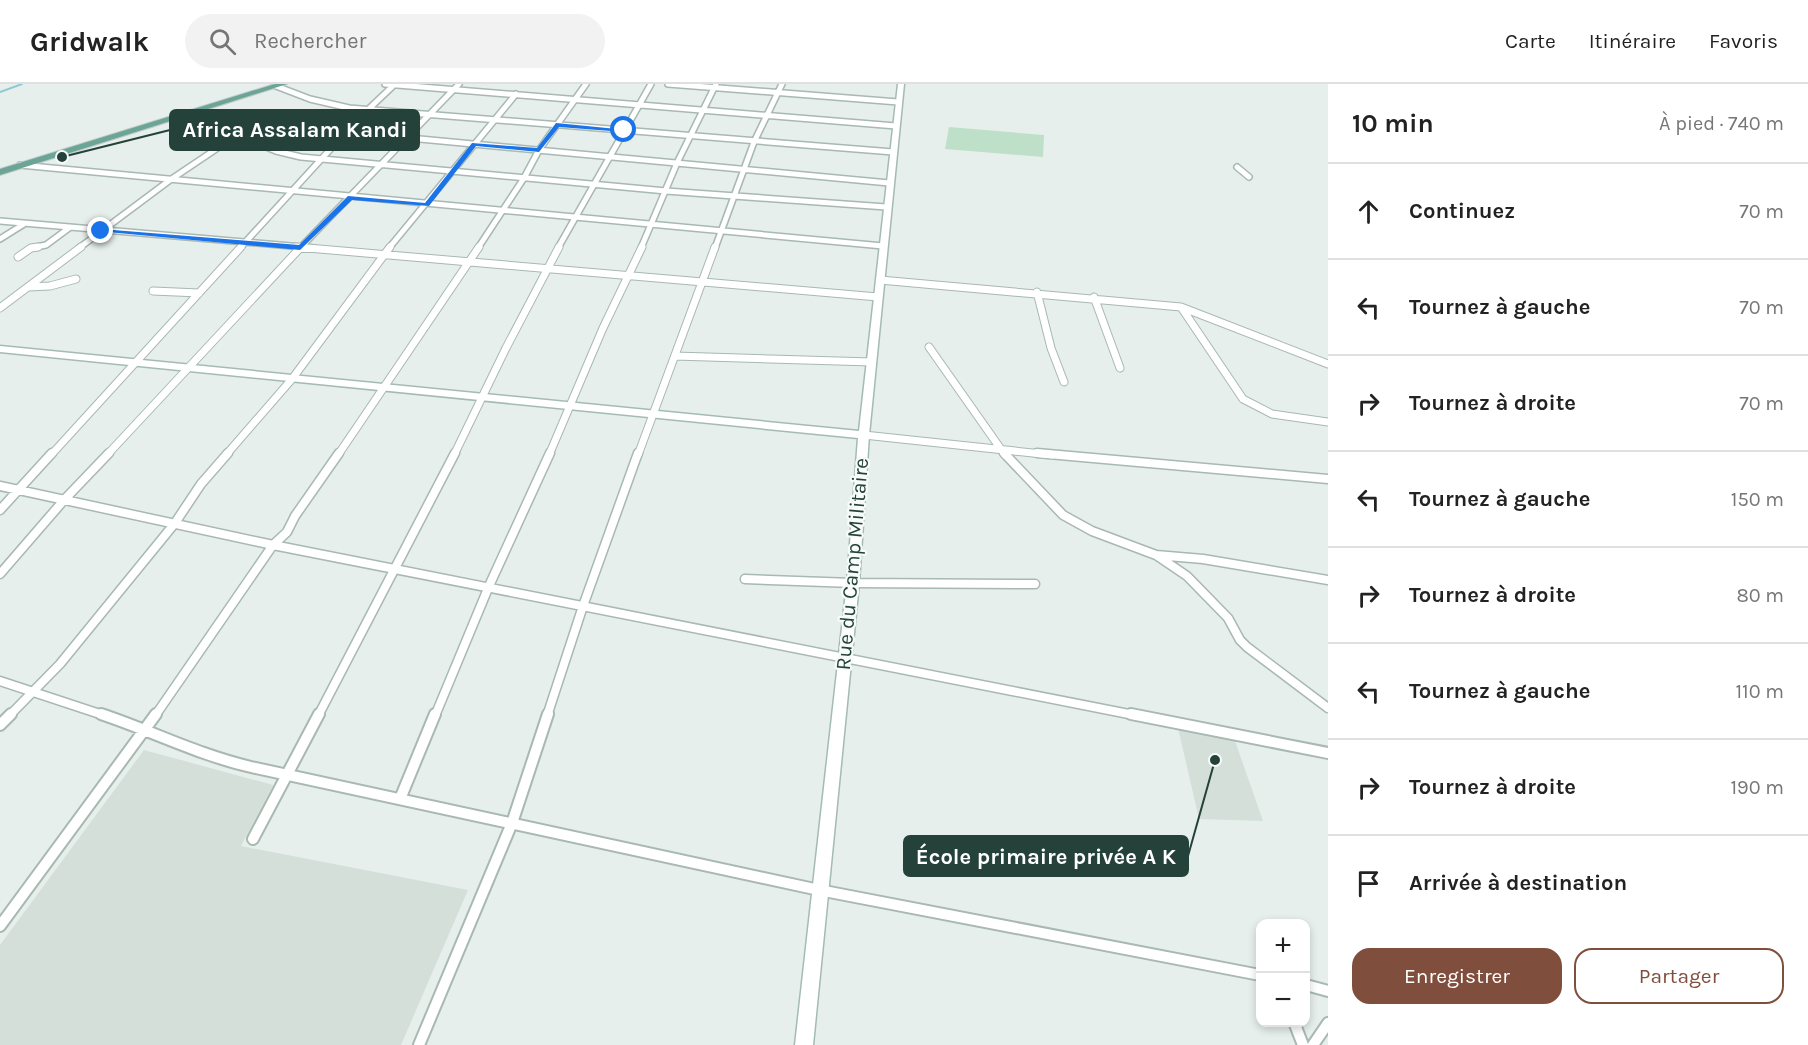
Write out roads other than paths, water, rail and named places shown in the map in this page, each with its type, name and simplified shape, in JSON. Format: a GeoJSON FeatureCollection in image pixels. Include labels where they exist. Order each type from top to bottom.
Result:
{"type":"FeatureCollection","features":[{"type":"Feature","properties":{"kind":"main road"},"geometry":{"type":"LineString","coordinates":[[0,172],[279,85]]}},
{"type":"Feature","properties":{"kind":"street"},"geometry":{"type":"LineString","coordinates":[[385,84],[457,86],[516,94],[896,126]]}},
{"type":"Feature","properties":{"kind":"street"},"geometry":{"type":"LineString","coordinates":[[0,510],[367,109],[394,84]]}},
{"type":"Feature","properties":{"kind":"street"},"geometry":{"type":"LineString","coordinates":[[0,926],[146,729],[273,545],[287,532],[302,506],[427,326],[500,211],[524,178],[539,150],[586,84]]}},
{"type":"Feature","properties":{"kind":"street"},"geometry":{"type":"LineString","coordinates":[[253,839],[396,568],[574,218],[651,84]]}},
{"type":"Feature","properties":{"kind":"street"},"geometry":{"type":"LineString","coordinates":[[668,84],[781,88],[898,102]]}},
{"type":"Feature","properties":{"kind":"street","name":"Rue du Camp Militaire"},"geometry":{"type":"LineString","coordinates":[[804,1045],[853,583],[864,435],[873,362],[886,207],[901,84]]}},
{"type":"Feature","properties":{"kind":"street"},"geometry":{"type":"LineString","coordinates":[[279,85],[329,105],[690,137],[894,152]]}},
{"type":"Feature","properties":{"kind":"street"},"geometry":{"type":"LineString","coordinates":[[0,574],[64,500],[190,369],[300,248],[457,86]]}},
{"type":"Feature","properties":{"kind":"street"},"geometry":{"type":"LineString","coordinates":[[400,799],[489,586],[571,407],[603,328],[629,276],[677,163],[715,86]]}},
{"type":"Feature","properties":{"kind":"street"},"geometry":{"type":"LineString","coordinates":[[419,1045],[512,823],[583,606],[701,283],[754,142],[781,88]]}},
{"type":"Feature","properties":{"kind":"street"},"geometry":{"type":"LineString","coordinates":[[0,725],[60,664],[175,523],[201,484],[292,379],[384,254],[516,94]]}},
{"type":"Feature","properties":{"kind":"street"},"geometry":{"type":"LineString","coordinates":[[186,114],[284,154],[321,159],[666,191],[886,207]]}},
{"type":"Feature","properties":{"kind":"street"},"geometry":{"type":"LineString","coordinates":[[346,132],[889,183]]}},
{"type":"Feature","properties":{"kind":"street"},"geometry":{"type":"LineString","coordinates":[[0,308],[170,180],[237,135]]}},
{"type":"Feature","properties":{"kind":"street"},"geometry":{"type":"LineString","coordinates":[[20,165],[350,198],[883,246]]}},
{"type":"Feature","properties":{"kind":"street"},"geometry":{"type":"LineString","coordinates":[[1237,167],[1249,177]]}},
{"type":"Feature","properties":{"kind":"street"},"geometry":{"type":"LineString","coordinates":[[0,221],[878,297]]}},
{"type":"Feature","properties":{"kind":"street"},"geometry":{"type":"LineString","coordinates":[[0,239],[25,224]]}},
{"type":"Feature","properties":{"kind":"street"},"geometry":{"type":"LineString","coordinates":[[18,257],[31,248],[46,245],[69,228]]}},
{"type":"Feature","properties":{"kind":"street"},"geometry":{"type":"LineString","coordinates":[[27,287],[50,286],[76,279]]}},
{"type":"Feature","properties":{"kind":"street"},"geometry":{"type":"LineString","coordinates":[[880,280],[1094,297],[1181,307],[1328,364]]}},
{"type":"Feature","properties":{"kind":"street"},"geometry":{"type":"LineString","coordinates":[[153,291],[199,293]]}},
{"type":"Feature","properties":{"kind":"street"},"geometry":{"type":"LineString","coordinates":[[1037,292],[1051,348],[1064,382]]}},
{"type":"Feature","properties":{"kind":"street"},"geometry":{"type":"LineString","coordinates":[[1094,297],[1120,368]]}},
{"type":"Feature","properties":{"kind":"street"},"geometry":{"type":"LineString","coordinates":[[0,300],[11,299]]}},
{"type":"Feature","properties":{"kind":"street"},"geometry":{"type":"LineString","coordinates":[[1181,307],[1248,404],[1269,413],[1328,422]]}},
{"type":"Feature","properties":{"kind":"street"},"geometry":{"type":"LineString","coordinates":[[929,347],[999,448],[1063,515],[1092,531],[1156,555],[1187,576],[1228,618],[1240,640],[1247,647],[1328,708]]}},
{"type":"Feature","properties":{"kind":"street"},"geometry":{"type":"LineString","coordinates":[[0,350],[1112,460],[1328,479]]}},
{"type":"Feature","properties":{"kind":"street"},"geometry":{"type":"LineString","coordinates":[[675,356],[873,362]]}},
{"type":"Feature","properties":{"kind":"street"},"geometry":{"type":"LineString","coordinates":[[0,486],[273,545],[1328,753]]}},
{"type":"Feature","properties":{"kind":"street"},"geometry":{"type":"LineString","coordinates":[[1156,555],[1203,559],[1328,580]]}},
{"type":"Feature","properties":{"kind":"street"},"geometry":{"type":"LineString","coordinates":[[745,579],[853,583],[1035,584]]}},
{"type":"Feature","properties":{"kind":"street"},"geometry":{"type":"LineString","coordinates":[[0,681],[146,729],[171,742],[213,758],[819,890],[1256,974]]}},
{"type":"Feature","properties":{"kind":"street"},"geometry":{"type":"LineString","coordinates":[[1310,986],[1328,991]]}},
{"type":"Feature","properties":{"kind":"street"},"geometry":{"type":"LineString","coordinates":[[1313,1045],[1328,1023]]}},
{"type":"Feature","properties":{"kind":"street"},"geometry":{"type":"LineString","coordinates":[[1296,1027],[1303,1045]]}},
{"type":"Feature","properties":{"kind":"waterway"},"geometry":{"type":"LineString","coordinates":[[0,92],[22,84]]}},
{"type":"Feature","properties":{"kind":"place","name":"Africa Assalam Kandi"},"geometry":{"type":"Point","coordinates":[62,157]}},
{"type":"Feature","properties":{"kind":"place","name":"École primaire privée A K"},"geometry":{"type":"Point","coordinates":[1215,760]}}]}
